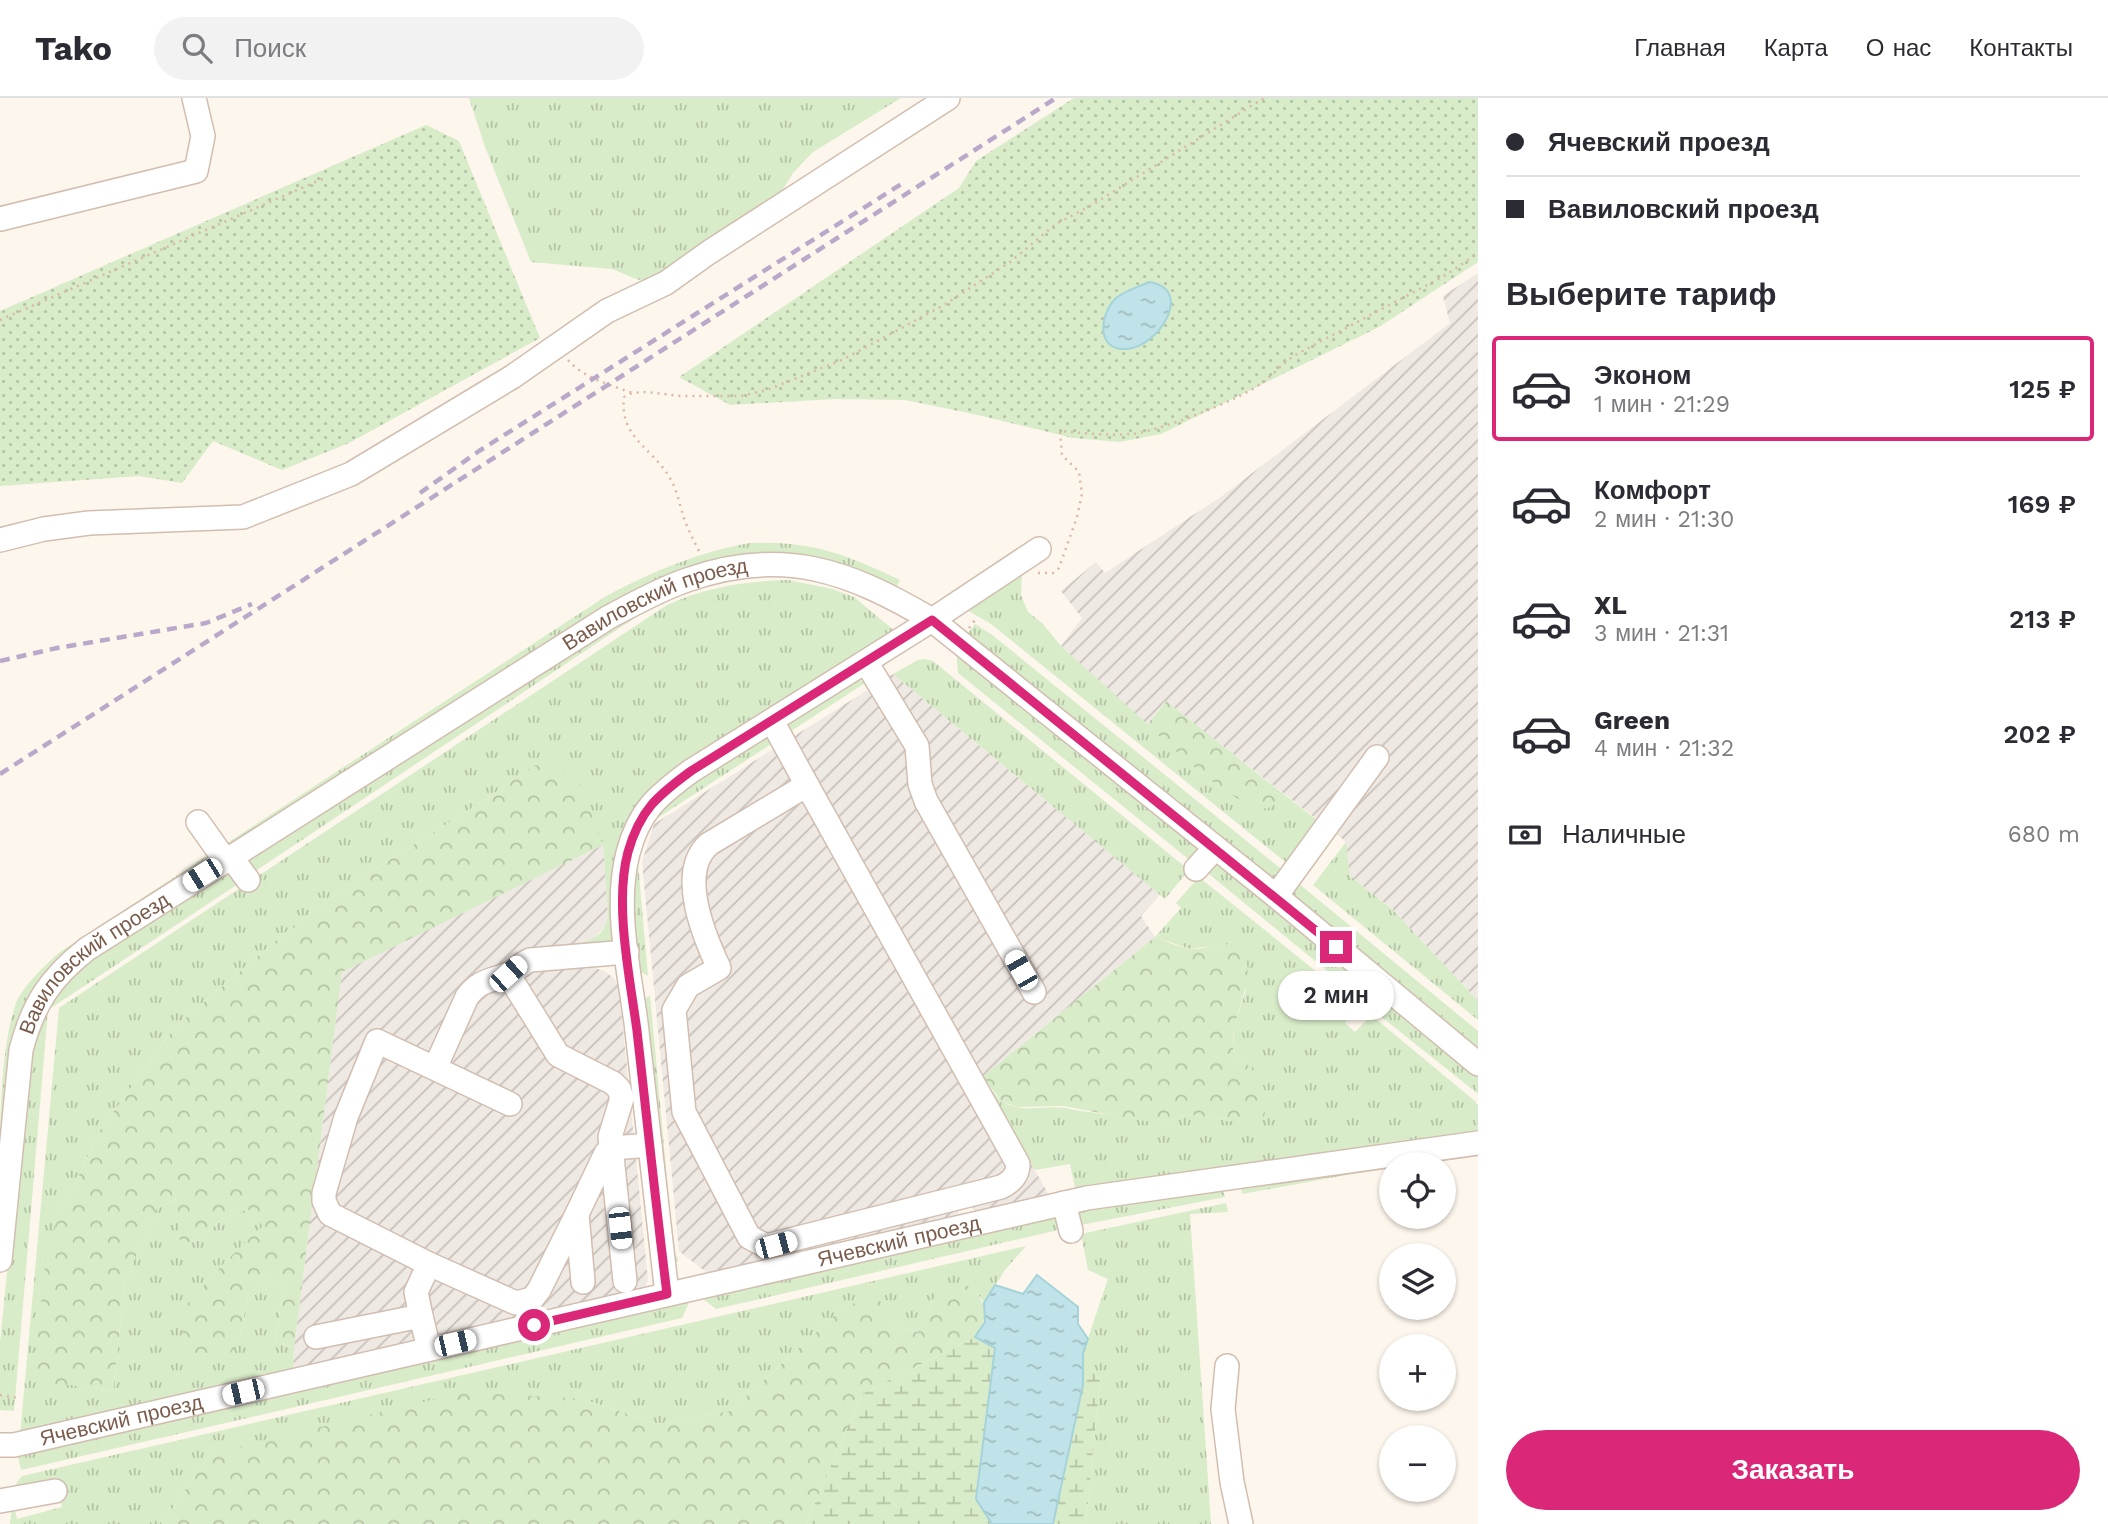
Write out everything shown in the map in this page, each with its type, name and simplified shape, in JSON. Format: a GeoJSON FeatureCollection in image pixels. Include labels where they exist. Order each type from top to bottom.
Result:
{"type":"FeatureCollection","features":[{"type":"Feature","properties":{"kind":"street"},"geometry":{"type":"LineString","coordinates":[[0,219],[196,171],[203,136],[194,98]]}},
{"type":"Feature","properties":{"kind":"street"},"geometry":{"type":"LineString","coordinates":[[0,540],[44,529],[89,523],[243,517],[351,474],[512,377],[607,311],[666,283],[948,98]]}},
{"type":"Feature","properties":{"kind":"street"},"geometry":{"type":"LineString","coordinates":[[667,1294],[627,952],[622,884],[628,852],[645,810],[682,778],[1039,549]]}},
{"type":"Feature","properties":{"kind":"street","name":"Вавиловский проезд"},"geometry":{"type":"LineString","coordinates":[[0,1260],[22,1050],[28,1024],[51,981],[86,948],[609,617],[685,580],[722,569],[752,565],[783,564],[822,569],[894,597],[932,620],[1276,896],[1478,1064]]}},
{"type":"Feature","properties":{"kind":"street"},"geometry":{"type":"LineString","coordinates":[[866,662],[917,746],[920,784],[926,801],[1034,992]]}},
{"type":"Feature","properties":{"kind":"street"},"geometry":{"type":"LineString","coordinates":[[772,721],[1018,1164],[1018,1172],[1010,1183],[1001,1188],[766,1246],[749,1237],[684,1112],[674,1010],[688,986],[719,968],[698,919],[694,866],[697,857],[709,844],[807,785]]}},
{"type":"Feature","properties":{"kind":"street"},"geometry":{"type":"LineString","coordinates":[[1276,896],[1377,757]]}},
{"type":"Feature","properties":{"kind":"street"},"geometry":{"type":"LineString","coordinates":[[198,822],[248,880]]}},
{"type":"Feature","properties":{"kind":"street"},"geometry":{"type":"LineString","coordinates":[[1196,869],[1215,848]]}},
{"type":"Feature","properties":{"kind":"street"},"geometry":{"type":"LineString","coordinates":[[435,1068],[467,996],[486,979],[508,974],[530,960],[627,952]]}},
{"type":"Feature","properties":{"kind":"street"},"geometry":{"type":"LineString","coordinates":[[508,974],[558,1055],[613,1083],[619,1089],[622,1098],[612,1127],[625,1281]]}},
{"type":"Feature","properties":{"kind":"street"},"geometry":{"type":"LineString","coordinates":[[510,1104],[377,1041],[346,1116],[324,1193],[330,1214],[508,1301],[523,1303],[532,1299],[539,1290],[606,1153],[613,1148],[650,1145]]}},
{"type":"Feature","properties":{"kind":"street","name":"Ячевский проезд"},"geometry":{"type":"LineString","coordinates":[[0,1445],[27,1442],[1064,1203],[1205,1180],[1478,1143]]}},
{"type":"Feature","properties":{"kind":"street"},"geometry":{"type":"LineString","coordinates":[[963,1197],[969,1224]]}},
{"type":"Feature","properties":{"kind":"street"},"geometry":{"type":"LineString","coordinates":[[1064,1203],[1071,1231]]}},
{"type":"Feature","properties":{"kind":"street"},"geometry":{"type":"LineString","coordinates":[[577,1214],[583,1282]]}},
{"type":"Feature","properties":{"kind":"street"},"geometry":{"type":"LineString","coordinates":[[429,1264],[416,1292],[429,1349]]}},
{"type":"Feature","properties":{"kind":"street"},"geometry":{"type":"LineString","coordinates":[[316,1337],[421,1316]]}},
{"type":"Feature","properties":{"kind":"street"},"geometry":{"type":"LineString","coordinates":[[1227,1366],[1223,1409],[1232,1482],[1241,1524]]}},
{"type":"Feature","properties":{"kind":"street"},"geometry":{"type":"LineString","coordinates":[[0,1501],[55,1491]]}},
{"type":"Feature","properties":{"kind":"path"},"geometry":{"type":"LineString","coordinates":[[556,346],[578,370],[632,393],[741,396],[767,390],[844,359],[944,304],[1010,262],[1056,224],[1092,205],[1264,98]]}},
{"type":"Feature","properties":{"kind":"path"},"geometry":{"type":"LineString","coordinates":[[0,320],[327,177]]}},
{"type":"Feature","properties":{"kind":"path"},"geometry":{"type":"LineString","coordinates":[[1015,565],[1041,573],[1053,573],[1059,568],[1064,557],[1077,517],[1082,484],[1079,472],[1062,455],[1060,431],[1133,434],[1162,427],[1216,405],[1261,384],[1295,355],[1446,275],[1478,253]]}},
{"type":"Feature","properties":{"kind":"path"},"geometry":{"type":"LineString","coordinates":[[632,393],[624,397],[622,411],[628,428],[635,440],[654,457],[673,482],[686,524],[699,551]]}},
{"type":"Feature","properties":{"kind":"path"},"geometry":{"type":"LineString","coordinates":[[0,1395],[18,1398]]}},
{"type":"Feature","properties":{"kind":"shaded area"},"geometry":{"type":"Polygon","coordinates":[[[1478,273],[1478,1001],[1393,910],[1350,876],[1345,841],[1165,701],[1147,725],[1061,646],[1082,618],[1061,591],[1096,562],[1105,573],[1222,496],[1450,323],[1443,296],[1478,273]]]}},
{"type":"Feature","properties":{"kind":"shaded area"},"geometry":{"type":"Polygon","coordinates":[[[893,674],[1160,895],[1141,916],[1155,937],[982,1077],[1049,1195],[974,1211],[972,1204],[957,1207],[959,1214],[710,1275],[679,1251],[642,862],[654,824],[893,674]]]}},
{"type":"Feature","properties":{"kind":"shaded area"},"geometry":{"type":"Polygon","coordinates":[[[603,845],[608,914],[606,925],[593,939],[583,942],[595,968],[614,978],[619,988],[648,1280],[645,1288],[638,1293],[293,1371],[342,971],[603,845]]]}},
{"type":"Feature","properties":{"kind":"green space"},"geometry":{"type":"Polygon","coordinates":[[[469,98],[901,98],[813,152],[757,217],[650,282],[612,269],[531,262],[485,147],[469,98]]]}},
{"type":"Feature","properties":{"kind":"green space"},"geometry":{"type":"Polygon","coordinates":[[[1074,98],[1478,98],[1478,262],[1379,327],[1161,434],[1119,442],[1073,438],[905,400],[835,399],[730,405],[679,377],[959,188],[976,161],[1074,98]]]}},
{"type":"Feature","properties":{"kind":"green space"},"geometry":{"type":"Polygon","coordinates":[[[426,125],[459,141],[540,338],[349,443],[282,470],[213,441],[182,483],[139,476],[0,486],[0,311],[426,125]]]}},
{"type":"Feature","properties":{"kind":"green space"},"geometry":{"type":"Polygon","coordinates":[[[750,543],[792,544],[828,551],[900,580],[896,589],[833,563],[798,555],[760,555],[721,560],[227,850],[224,845],[608,595],[677,563],[750,543]]]}},
{"type":"Feature","properties":{"kind":"green space"},"geometry":{"type":"Polygon","coordinates":[[[1022,572],[1021,595],[1028,612],[1042,623],[1061,646],[1203,774],[1267,808],[1286,796],[1322,824],[1289,865],[991,624],[965,609],[1022,572]]]}},
{"type":"Feature","properties":{"kind":"green space"},"geometry":{"type":"Polygon","coordinates":[[[788,580],[833,589],[854,597],[896,632],[656,787],[615,939],[583,947],[583,942],[601,932],[607,920],[603,845],[535,765],[347,887],[293,926],[175,1027],[99,1132],[57,1222],[45,1385],[72,1385],[113,1391],[125,1282],[156,1208],[177,1199],[180,1242],[198,1241],[222,1219],[248,1209],[264,1226],[226,1261],[179,1314],[239,1341],[248,1296],[266,1279],[283,1284],[276,1341],[294,1348],[293,1371],[20,1435],[59,1008],[667,605],[726,586],[788,580]]]}},
{"type":"Feature","properties":{"kind":"green space"},"geometry":{"type":"Polygon","coordinates":[[[666,597],[251,874],[246,858],[612,623],[666,597]]]}},
{"type":"Feature","properties":{"kind":"green space"},"geometry":{"type":"Polygon","coordinates":[[[975,624],[991,634],[1285,872],[1272,882],[966,636],[975,624]]]}},
{"type":"Feature","properties":{"kind":"green space"},"geometry":{"type":"Polygon","coordinates":[[[956,649],[1198,846],[1192,862],[958,673],[956,649]]]}},
{"type":"Feature","properties":{"kind":"green space"},"geometry":{"type":"Polygon","coordinates":[[[925,659],[933,661],[1189,870],[1165,899],[893,674],[925,659]]]}},
{"type":"Feature","properties":{"kind":"green space"},"geometry":{"type":"Polygon","coordinates":[[[856,678],[865,683],[653,821],[682,791],[856,678]]]}},
{"type":"Feature","properties":{"kind":"green space"},"geometry":{"type":"Polygon","coordinates":[[[1166,701],[1286,796],[1268,808],[1257,807],[1224,790],[1187,761],[1147,725],[1166,701]]]}},
{"type":"Feature","properties":{"kind":"green space"},"geometry":{"type":"Polygon","coordinates":[[[535,765],[576,772],[603,845],[342,972],[294,1348],[276,1341],[283,1284],[266,1279],[248,1296],[239,1341],[225,1361],[189,1360],[178,1314],[226,1261],[263,1226],[248,1209],[222,1219],[198,1241],[180,1243],[176,1199],[156,1209],[125,1282],[113,1391],[72,1385],[45,1385],[35,1366],[46,1254],[57,1222],[99,1132],[175,1027],[293,926],[347,887],[535,765]]]}},
{"type":"Feature","properties":{"kind":"green space"},"geometry":{"type":"Polygon","coordinates":[[[1346,842],[1350,876],[1393,910],[1478,1001],[1478,1020],[1313,885],[1346,842]]]}},
{"type":"Feature","properties":{"kind":"green space"},"geometry":{"type":"Polygon","coordinates":[[[637,852],[648,976],[637,970],[631,901],[637,852]]]}},
{"type":"Feature","properties":{"kind":"green space"},"geometry":{"type":"Polygon","coordinates":[[[211,853],[215,860],[45,976],[0,1172],[4,1061],[11,1019],[21,993],[36,974],[60,952],[211,853]]]}},
{"type":"Feature","properties":{"kind":"green space"},"geometry":{"type":"Polygon","coordinates":[[[1213,860],[1370,985],[1369,994],[1364,1001],[1204,870],[1213,860]]]}},
{"type":"Feature","properties":{"kind":"green space"},"geometry":{"type":"Polygon","coordinates":[[[231,871],[241,882],[48,1010],[58,992],[87,961],[226,872],[231,871]]]}},
{"type":"Feature","properties":{"kind":"green space"},"geometry":{"type":"Polygon","coordinates":[[[1199,877],[1359,1006],[1345,1023],[1355,1032],[1371,1015],[1475,1101],[1478,1106],[1478,1132],[1076,1192],[1070,1164],[1035,1170],[982,1077],[1001,1100],[1020,1108],[1057,1107],[1166,1122],[1188,1114],[1229,1121],[1252,1070],[1233,1050],[1234,1027],[1246,990],[1225,944],[1190,949],[1155,937],[1181,908],[1176,903],[1199,877]]]}},
{"type":"Feature","properties":{"kind":"green space"},"geometry":{"type":"Polygon","coordinates":[[[1298,883],[1478,1031],[1478,1053],[1293,900],[1292,891],[1298,883]]]}},
{"type":"Feature","properties":{"kind":"green space"},"geometry":{"type":"Polygon","coordinates":[[[1155,937],[1191,949],[1224,944],[1237,948],[1245,955],[1247,979],[1234,1028],[1233,1050],[1254,1072],[1264,1089],[1266,1107],[1263,1118],[1229,1121],[1188,1114],[1166,1122],[1144,1121],[1063,1106],[1017,1107],[1003,1102],[982,1077],[1155,937]]]}},
{"type":"Feature","properties":{"kind":"green space"},"geometry":{"type":"Polygon","coordinates":[[[650,995],[674,1254],[678,1258],[678,1261],[672,1262],[644,1000],[650,995]]]}},
{"type":"Feature","properties":{"kind":"green space"},"geometry":{"type":"Polygon","coordinates":[[[1382,1002],[1391,1002],[1478,1076],[1478,1094],[1374,1011],[1382,1002]]]}},
{"type":"Feature","properties":{"kind":"green space"},"geometry":{"type":"Polygon","coordinates":[[[48,1010],[14,1411],[0,1410],[0,1343],[26,1083],[38,1028],[48,1010]]]}},
{"type":"Feature","properties":{"kind":"green space"},"geometry":{"type":"Polygon","coordinates":[[[1379,1166],[1379,1169],[1242,1194],[1241,1184],[1379,1166]]]}},
{"type":"Feature","properties":{"kind":"green space"},"geometry":{"type":"Polygon","coordinates":[[[1222,1186],[1225,1197],[1076,1226],[1075,1212],[1079,1209],[1222,1186]]]}},
{"type":"Feature","properties":{"kind":"green space"},"geometry":{"type":"Polygon","coordinates":[[[1226,1203],[1228,1212],[1190,1214],[1211,1524],[1086,1524],[1100,1381],[1083,1353],[1108,1279],[1088,1270],[1081,1234],[1226,1203]]]}},
{"type":"Feature","properties":{"kind":"green space"},"geometry":{"type":"Polygon","coordinates":[[[1044,1216],[1058,1217],[1063,1229],[716,1309],[698,1295],[1044,1216]]]}},
{"type":"Feature","properties":{"kind":"green space"},"geometry":{"type":"Polygon","coordinates":[[[1026,1246],[1005,1270],[984,1303],[973,1287],[933,1299],[918,1332],[893,1326],[846,1305],[730,1411],[657,1424],[583,1399],[210,1454],[162,1524],[10,1524],[12,1505],[17,1519],[62,1507],[60,1495],[13,1488],[22,1476],[1026,1246]]]}},
{"type":"Feature","properties":{"kind":"green space"},"geometry":{"type":"Polygon","coordinates":[[[952,1283],[973,1287],[978,1294],[985,1312],[980,1329],[975,1337],[862,1394],[806,1524],[162,1524],[210,1454],[464,1392],[583,1399],[657,1424],[730,1411],[846,1305],[879,1299],[893,1326],[918,1332],[933,1299],[952,1283]]]}},
{"type":"Feature","properties":{"kind":"green space"},"geometry":{"type":"Polygon","coordinates":[[[692,1296],[682,1318],[21,1470],[17,1453],[692,1296]]]}},
{"type":"Feature","properties":{"kind":"green space"},"geometry":{"type":"Polygon","coordinates":[[[975,1337],[995,1348],[976,1499],[992,1524],[806,1524],[862,1394],[975,1337]]]}},
{"type":"Feature","properties":{"kind":"green space"},"geometry":{"type":"Polygon","coordinates":[[[1083,1353],[1100,1381],[1086,1524],[1053,1524],[1083,1385],[1083,1353]]]}},
{"type":"Feature","properties":{"kind":"water"},"geometry":{"type":"Polygon","coordinates":[[[1149,282],[1163,287],[1170,295],[1171,306],[1167,318],[1150,339],[1127,349],[1117,348],[1105,339],[1103,331],[1106,314],[1115,299],[1149,282]]]}},
{"type":"Feature","properties":{"kind":"water"},"geometry":{"type":"Polygon","coordinates":[[[1037,1275],[1078,1307],[1078,1324],[1088,1339],[1083,1353],[1083,1385],[1053,1524],[992,1524],[976,1499],[995,1348],[975,1337],[985,1322],[984,1303],[995,1285],[1023,1294],[1037,1275]]]}},
{"type":"Feature","properties":{"kind":"railway"},"geometry":{"type":"LineString","coordinates":[[0,774],[1056,98]]}},
{"type":"Feature","properties":{"kind":"railway"},"geometry":{"type":"LineString","coordinates":[[420,493],[479,451],[903,183]]}},
{"type":"Feature","properties":{"kind":"railway"},"geometry":{"type":"LineString","coordinates":[[0,661],[57,648],[206,623],[252,604]]}},
{"type":"Feature","properties":{"kind":"route"},"geometry":{"type":"LineString","coordinates":[[534,1325],[667,1294],[623,912],[622,884],[628,852],[645,810],[665,790],[691,771],[932,620],[1336,947]]}}]}
